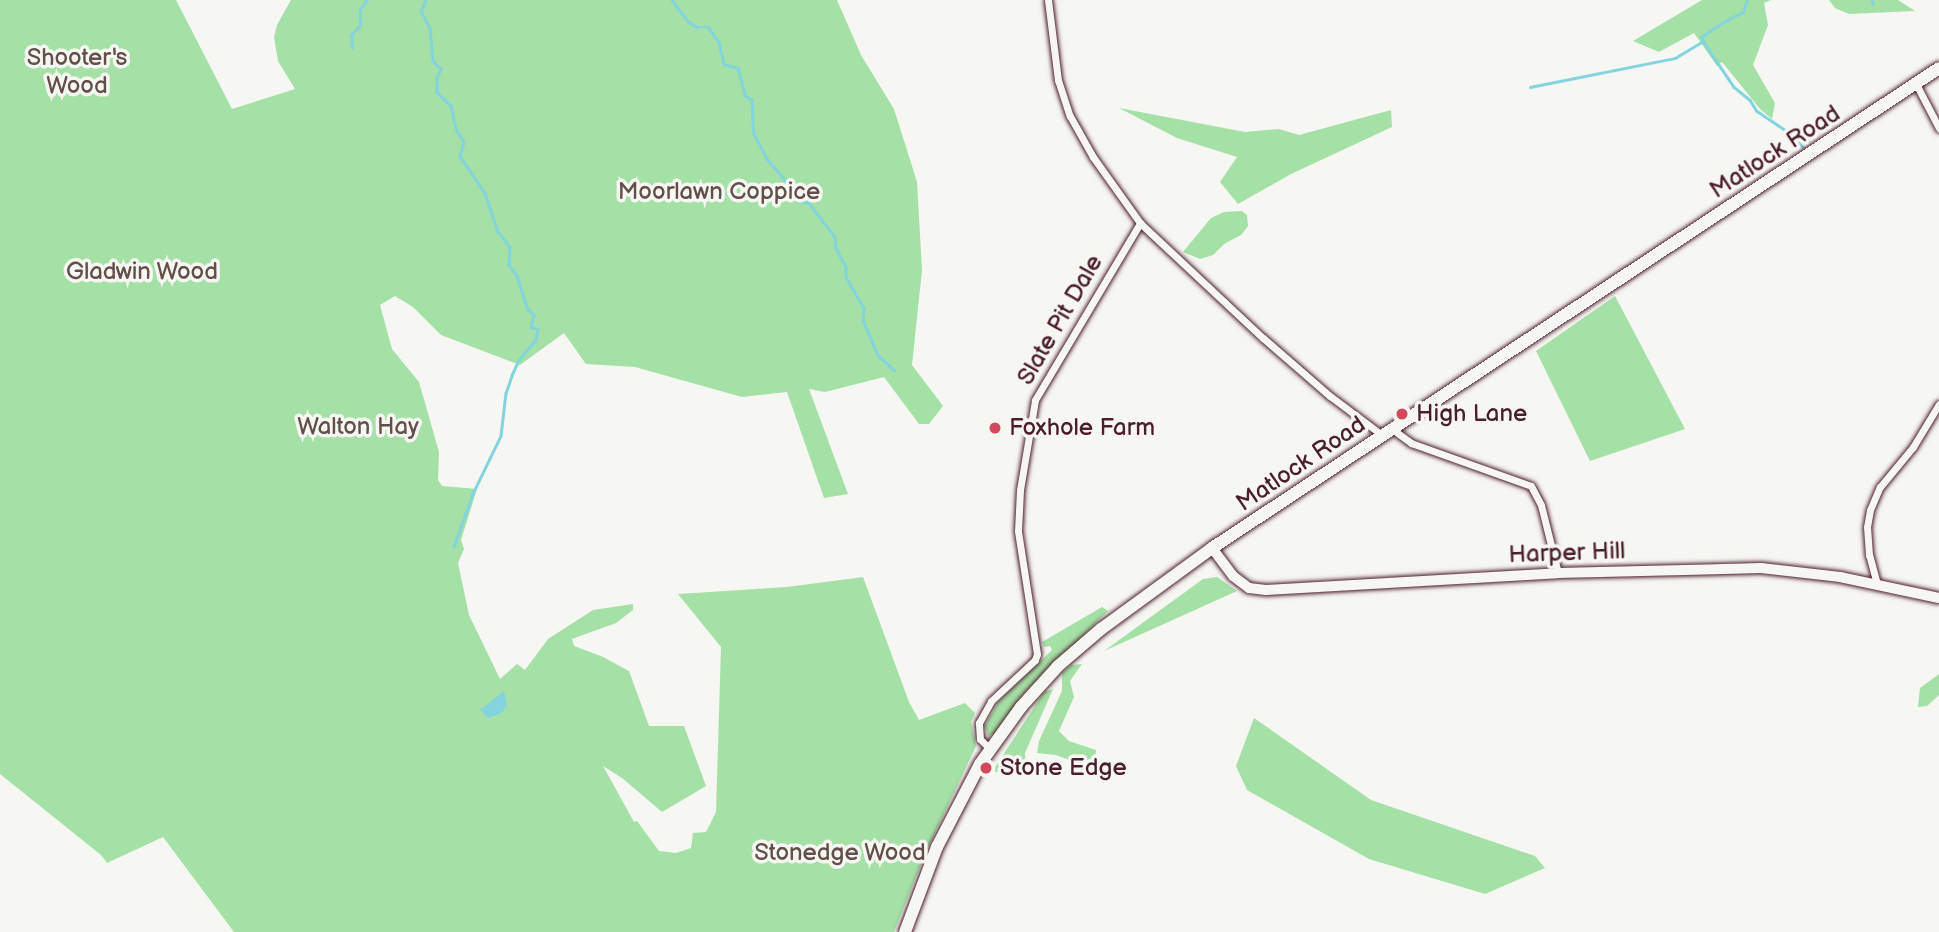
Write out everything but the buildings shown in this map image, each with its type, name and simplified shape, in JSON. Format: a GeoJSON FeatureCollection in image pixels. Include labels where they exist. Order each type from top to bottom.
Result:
{"type":"FeatureCollection","features":[{"type":"Feature","properties":{"kind":"main road","name":"Matlock Road"},"geometry":{"type":"LineString","coordinates":[[905,932],[937,847],[990,749],[1021,707],[1058,666],[1101,629],[1212,548],[1939,68]]}},
{"type":"Feature","properties":{"kind":"street"},"geometry":{"type":"LineString","coordinates":[[1048,0],[1058,80],[1070,116],[1093,157],[1140,223],[1263,338],[1330,396],[1387,432],[1411,443],[1531,486],[1541,505],[1558,573]]}},
{"type":"Feature","properties":{"kind":"street"},"geometry":{"type":"LineString","coordinates":[[1916,84],[1939,128]]}},
{"type":"Feature","properties":{"kind":"street","name":"Slate Pit Dale"},"geometry":{"type":"LineString","coordinates":[[990,749],[980,739],[979,723],[991,701],[1035,660],[1037,654],[1018,531],[1020,490],[1035,400],[1140,223]]}},
{"type":"Feature","properties":{"kind":"street"},"geometry":{"type":"LineString","coordinates":[[1877,584],[1869,555],[1867,527],[1870,510],[1880,486],[1913,447],[1939,404]]}},
{"type":"Feature","properties":{"kind":"street","name":"Harper Hill"},"geometry":{"type":"LineString","coordinates":[[1212,548],[1233,576],[1249,588],[1266,590],[1558,573],[1761,568],[1877,584],[1939,598]]}},
{"type":"Feature","properties":{"kind":"green space"},"geometry":{"type":"Polygon","coordinates":[[[0,0],[176,0],[232,109],[295,89],[278,61],[274,37],[277,25],[291,0],[837,0],[861,55],[894,109],[917,182],[922,270],[912,365],[943,406],[929,424],[919,424],[884,377],[825,392],[809,389],[848,494],[824,498],[787,392],[742,397],[635,367],[586,364],[564,333],[520,365],[441,335],[413,307],[395,296],[380,305],[392,349],[419,382],[439,452],[438,480],[442,486],[477,489],[461,540],[464,549],[458,563],[469,615],[500,679],[517,664],[525,670],[548,639],[593,610],[633,604],[633,610],[616,623],[572,639],[574,646],[629,671],[649,726],[684,726],[706,786],[662,812],[622,778],[603,766],[634,822],[637,821],[659,851],[676,853],[691,848],[693,833],[706,832],[716,812],[721,647],[678,594],[787,587],[863,577],[909,702],[919,720],[965,703],[975,713],[971,722],[976,746],[926,852],[894,932],[234,932],[163,837],[107,863],[101,855],[0,774],[0,0]]]}},
{"type":"Feature","properties":{"kind":"green space"},"geometry":{"type":"Polygon","coordinates":[[[1702,0],[1771,0],[1764,3],[1768,25],[1753,65],[1775,103],[1772,119],[1760,109],[1722,62],[1717,66],[1694,33],[1659,52],[1633,41],[1702,0]]]}},
{"type":"Feature","properties":{"kind":"green space"},"geometry":{"type":"Polygon","coordinates":[[[1829,0],[1898,0],[1915,11],[1849,14],[1835,8],[1829,0]]]}},
{"type":"Feature","properties":{"kind":"green space"},"geometry":{"type":"Polygon","coordinates":[[[1119,108],[1245,132],[1279,129],[1299,135],[1391,110],[1392,127],[1291,174],[1238,204],[1220,182],[1237,157],[1177,138],[1119,108]]]}},
{"type":"Feature","properties":{"kind":"green space"},"geometry":{"type":"Polygon","coordinates":[[[1242,211],[1247,215],[1248,226],[1241,235],[1224,244],[1213,255],[1200,259],[1183,252],[1211,218],[1224,212],[1242,211]]]}},
{"type":"Feature","properties":{"kind":"green space"},"geometry":{"type":"Polygon","coordinates":[[[1615,296],[1685,429],[1590,461],[1536,351],[1615,296]]]}},
{"type":"Feature","properties":{"kind":"green space"},"geometry":{"type":"Polygon","coordinates":[[[1217,577],[1237,591],[1104,651],[1203,579],[1217,577]]]}},
{"type":"Feature","properties":{"kind":"green space"},"geometry":{"type":"Polygon","coordinates":[[[1102,607],[1108,611],[1027,690],[995,733],[988,736],[985,726],[999,701],[1052,650],[1050,646],[1044,647],[1042,642],[1102,607]]]}},
{"type":"Feature","properties":{"kind":"green space"},"geometry":{"type":"Polygon","coordinates":[[[1082,664],[1070,681],[1074,697],[1059,731],[1069,741],[1096,750],[1095,762],[1088,767],[1056,755],[1037,753],[1039,741],[1062,691],[1062,673],[1071,665],[1082,664]]]}},
{"type":"Feature","properties":{"kind":"green space"},"geometry":{"type":"Polygon","coordinates":[[[1939,674],[1939,695],[1927,706],[1918,707],[1920,688],[1939,674]]]}},
{"type":"Feature","properties":{"kind":"green space"},"geometry":{"type":"Polygon","coordinates":[[[1053,689],[1025,753],[1026,770],[992,772],[1044,692],[1053,689]]]}},
{"type":"Feature","properties":{"kind":"green space"},"geometry":{"type":"Polygon","coordinates":[[[1254,718],[1371,800],[1535,856],[1545,868],[1485,894],[1369,859],[1247,790],[1236,766],[1254,718]]]}},
{"type":"Feature","properties":{"kind":"water"},"geometry":{"type":"Polygon","coordinates":[[[504,691],[507,704],[502,713],[488,718],[480,710],[504,691]]]}},
{"type":"Feature","properties":{"kind":"waterway"},"geometry":{"type":"LineString","coordinates":[[352,48],[351,35],[360,25],[360,9],[367,0]]}},
{"type":"Feature","properties":{"kind":"waterway"},"geometry":{"type":"LineString","coordinates":[[426,0],[421,11],[430,28],[433,61],[441,69],[437,78],[437,92],[451,106],[456,129],[464,142],[460,156],[485,193],[498,232],[510,247],[509,265],[517,276],[528,309],[534,315],[531,327],[538,329],[536,340],[519,360],[512,376],[506,393],[501,436],[473,494],[454,547]]}},
{"type":"Feature","properties":{"kind":"waterway"},"geometry":{"type":"LineString","coordinates":[[672,0],[688,21],[697,27],[708,27],[719,42],[724,64],[738,68],[745,95],[752,100],[754,134],[768,160],[789,184],[791,194],[796,200],[809,203],[835,237],[836,248],[846,267],[846,277],[864,308],[863,320],[878,355],[894,370]]}},
{"type":"Feature","properties":{"kind":"waterway"},"geometry":{"type":"LineString","coordinates":[[1530,87],[1675,58],[1703,41],[1701,37],[1720,24],[1743,12],[1747,0]]}},
{"type":"Feature","properties":{"kind":"waterway"},"geometry":{"type":"LineString","coordinates":[[1703,41],[1734,87],[1750,100],[1757,111],[1794,136],[1803,147]]}},
{"type":"Feature","properties":{"kind":"place","name":"High Lane"},"geometry":{"type":"Point","coordinates":[1402,414]}},
{"type":"Feature","properties":{"kind":"place","name":"Foxhole Farm"},"geometry":{"type":"Point","coordinates":[995,428]}},
{"type":"Feature","properties":{"kind":"place","name":"Stone Edge"},"geometry":{"type":"Point","coordinates":[986,768]}},
{"type":"Feature","properties":{"kind":"park label","name":"Shooter's Wood"},"geometry":{"type":"Point","coordinates":[77,72]}},
{"type":"Feature","properties":{"kind":"park label","name":"Moorlawn Coppice"},"geometry":{"type":"Point","coordinates":[719,192]}},
{"type":"Feature","properties":{"kind":"park label","name":"Gladwin Wood"},"geometry":{"type":"Point","coordinates":[142,272]}},
{"type":"Feature","properties":{"kind":"park label","name":"Walton Hay"},"geometry":{"type":"Point","coordinates":[358,427]}},
{"type":"Feature","properties":{"kind":"park label","name":"Stonedge Wood"},"geometry":{"type":"Point","coordinates":[840,853]}}]}
